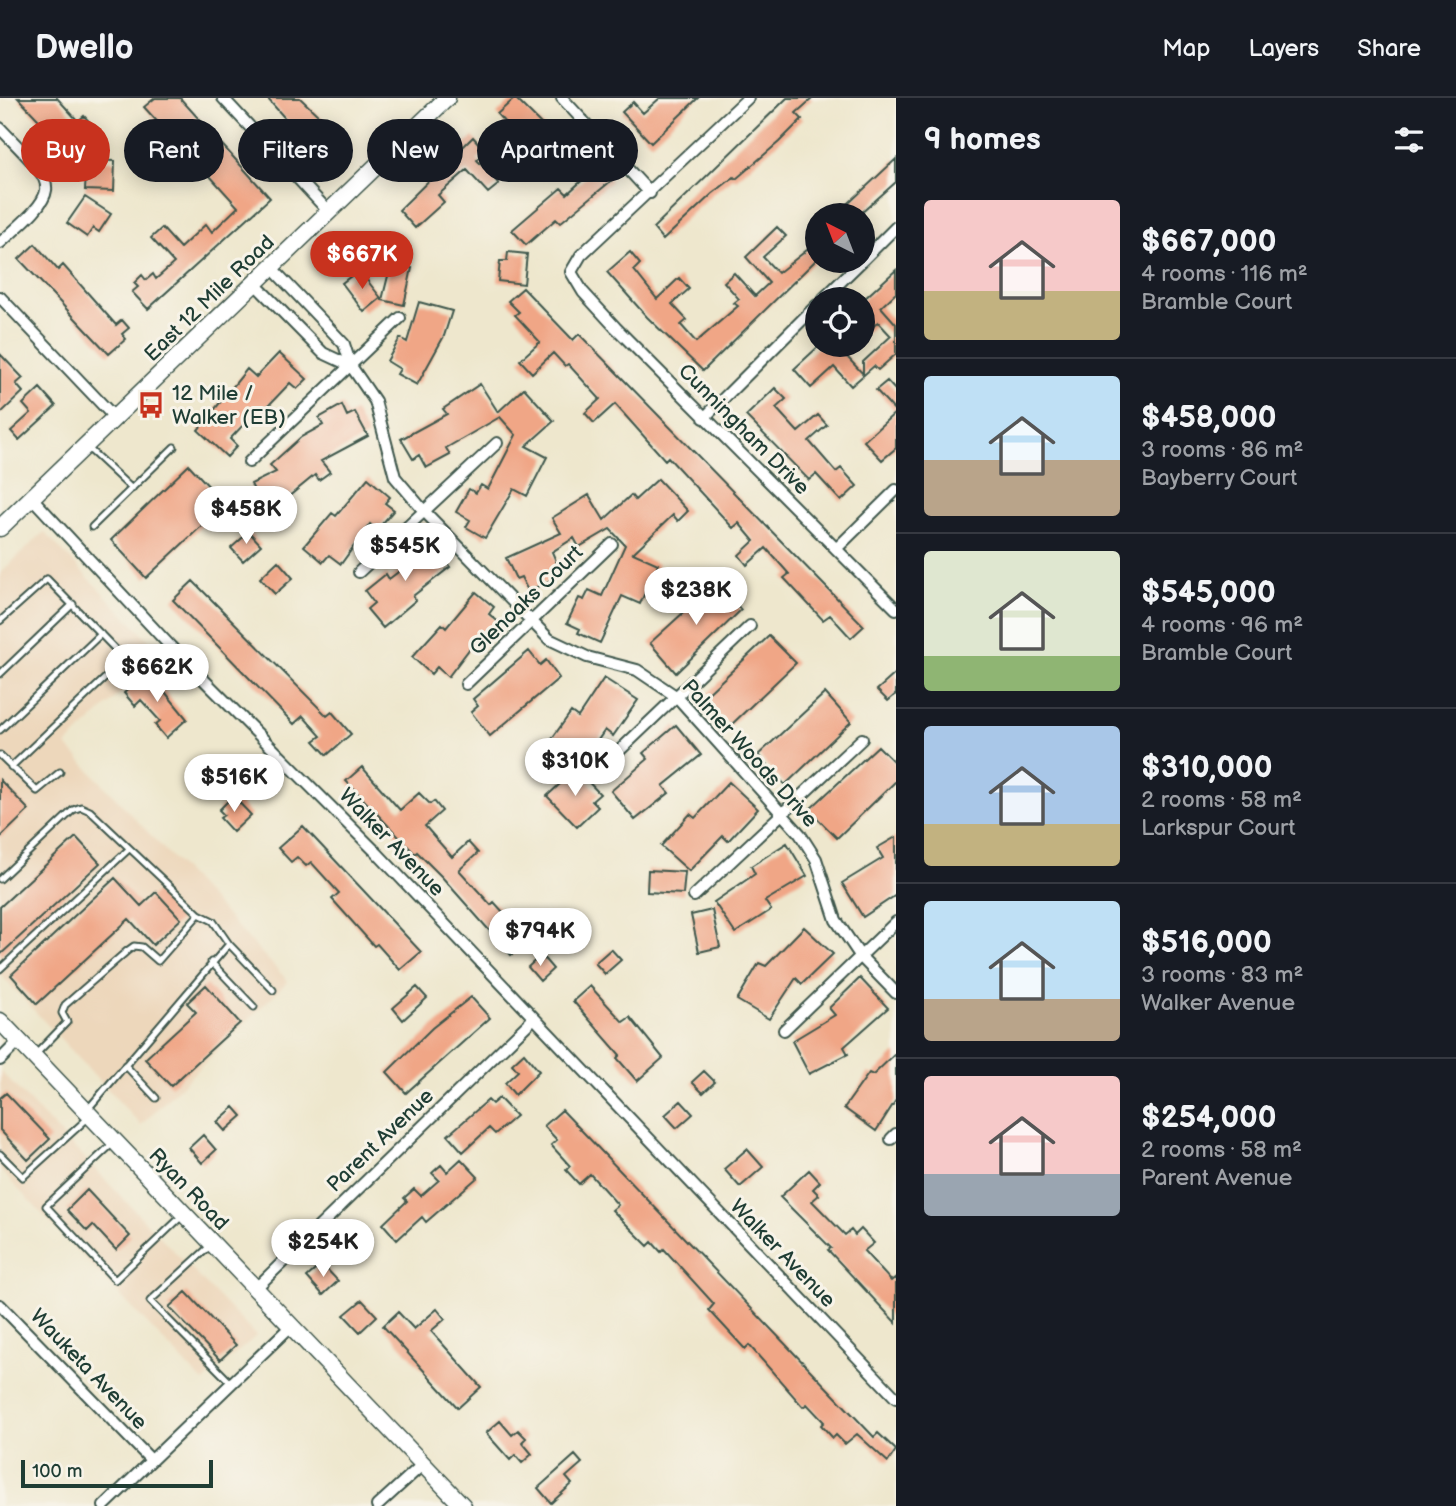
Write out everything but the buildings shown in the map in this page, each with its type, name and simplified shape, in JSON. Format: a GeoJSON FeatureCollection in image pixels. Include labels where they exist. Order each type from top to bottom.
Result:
{"type":"FeatureCollection","features":[{"type":"Feature","properties":{"kind":"main road","name":"East 12 Mile Road"},"geometry":{"type":"LineString","coordinates":[[1,526],[447,98]]}},
{"type":"Feature","properties":{"kind":"main road","name":"Ryan Road"},"geometry":{"type":"LineString","coordinates":[[0,1021],[463,1506]]}},
{"type":"Feature","properties":{"kind":"street"},"geometry":{"type":"LineString","coordinates":[[223,98],[329,212]]}},
{"type":"Feature","properties":{"kind":"street"},"geometry":{"type":"LineString","coordinates":[[562,98],[650,193],[748,98]]}},
{"type":"Feature","properties":{"kind":"street"},"geometry":{"type":"LineString","coordinates":[[0,128],[37,167],[48,188],[46,197],[39,206],[0,243]]}},
{"type":"Feature","properties":{"kind":"street","name":"Cunningham Drive"},"geometry":{"type":"LineString","coordinates":[[650,193],[581,256],[571,272],[591,301],[896,609]]}},
{"type":"Feature","properties":{"kind":"street"},"geometry":{"type":"LineString","coordinates":[[875,247],[896,227]]}},
{"type":"Feature","properties":{"kind":"street","name":"Palmer Woods Drive"},"geometry":{"type":"LineString","coordinates":[[272,268],[337,335],[351,366],[374,401],[395,477],[423,510],[531,623],[567,650],[636,670],[677,697],[784,813],[816,859],[832,912],[861,957],[896,993]]}},
{"type":"Feature","properties":{"kind":"street"},"geometry":{"type":"LineString","coordinates":[[835,287],[849,273]]}},
{"type":"Feature","properties":{"kind":"street","name":"Palmer Woods Drive"},"geometry":{"type":"LineString","coordinates":[[255,284],[323,353],[351,366]]}},
{"type":"Feature","properties":{"kind":"street"},"geometry":{"type":"LineString","coordinates":[[0,297],[115,418]]}},
{"type":"Feature","properties":{"kind":"street"},"geometry":{"type":"LineString","coordinates":[[704,418],[805,317]]}},
{"type":"Feature","properties":{"kind":"street"},"geometry":{"type":"LineString","coordinates":[[249,462],[400,318]]}},
{"type":"Feature","properties":{"kind":"street"},"geometry":{"type":"LineString","coordinates":[[359,572],[497,443]]}},
{"type":"Feature","properties":{"kind":"street"},"geometry":{"type":"LineString","coordinates":[[837,548],[896,490]]}},
{"type":"Feature","properties":{"kind":"street","name":"Walker Avenue"},"geometry":{"type":"LineString","coordinates":[[32,498],[171,647],[377,853],[896,1398]]}},
{"type":"Feature","properties":{"kind":"street","name":"Glenoaks Court"},"geometry":{"type":"LineString","coordinates":[[466,684],[612,544]]}},
{"type":"Feature","properties":{"kind":"street"},"geometry":{"type":"LineString","coordinates":[[597,772],[750,626]]}},
{"type":"Feature","properties":{"kind":"street"},"geometry":{"type":"LineString","coordinates":[[694,896],[862,739]]}},
{"type":"Feature","properties":{"kind":"street"},"geometry":{"type":"LineString","coordinates":[[783,1030],[896,922]]}},
{"type":"Feature","properties":{"kind":"street","name":"Parent Avenue"},"geometry":{"type":"LineString","coordinates":[[255,1289],[533,1018]]}},
{"type":"Feature","properties":{"kind":"street"},"geometry":{"type":"LineString","coordinates":[[0,1060],[19,1041]]}},
{"type":"Feature","properties":{"kind":"street","name":"Wauketa Avenue"},"geometry":{"type":"LineString","coordinates":[[0,1305],[151,1460]]}},
{"type":"Feature","properties":{"kind":"street"},"geometry":{"type":"LineString","coordinates":[[104,1506],[292,1326]]}},
{"type":"Feature","properties":{"kind":"street"},"geometry":{"type":"LineString","coordinates":[[377,1506],[423,1464]]}},
{"type":"Feature","properties":{"kind":"lane"},"geometry":{"type":"LineString","coordinates":[[86,446],[132,489]]}},
{"type":"Feature","properties":{"kind":"lane"},"geometry":{"type":"LineString","coordinates":[[92,527],[174,447]]}},
{"type":"Feature","properties":{"kind":"lane"},"geometry":{"type":"LineString","coordinates":[[0,621],[47,579],[119,653],[121,659],[119,666],[11,767]]}},
{"type":"Feature","properties":{"kind":"lane"},"geometry":{"type":"LineString","coordinates":[[0,674],[73,604]]}},
{"type":"Feature","properties":{"kind":"lane"},"geometry":{"type":"LineString","coordinates":[[0,730],[101,634]]}},
{"type":"Feature","properties":{"kind":"lane"},"geometry":{"type":"LineString","coordinates":[[0,755],[37,791],[60,772]]}},
{"type":"Feature","properties":{"kind":"lane"},"geometry":{"type":"LineString","coordinates":[[0,879],[73,810],[81,807],[90,811],[199,914],[213,921],[229,944],[273,990]]}},
{"type":"Feature","properties":{"kind":"lane"},"geometry":{"type":"LineString","coordinates":[[0,969],[129,849]]}},
{"type":"Feature","properties":{"kind":"lane"},"geometry":{"type":"LineString","coordinates":[[34,1056],[67,1022],[62,1013],[65,1005],[127,951],[134,946],[142,947],[158,961],[199,914]]}},
{"type":"Feature","properties":{"kind":"lane"},"geometry":{"type":"LineString","coordinates":[[0,1154],[23,1177],[88,1114],[125,1065],[229,944]]}},
{"type":"Feature","properties":{"kind":"lane"},"geometry":{"type":"LineString","coordinates":[[211,962],[254,1007]]}},
{"type":"Feature","properties":{"kind":"lane"},"geometry":{"type":"LineString","coordinates":[[125,1065],[156,1098]]}},
{"type":"Feature","properties":{"kind":"lane"},"geometry":{"type":"LineString","coordinates":[[115,1142],[46,1206],[115,1280],[184,1214]]}},
{"type":"Feature","properties":{"kind":"lane"},"geometry":{"type":"LineString","coordinates":[[212,1243],[150,1301],[232,1383]]}},
{"type":"Feature","properties":{"kind":"shaded area"},"geometry":{"type":"Polygon","coordinates":[[[44,532],[162,654],[66,745],[288,981],[141,1125],[0,974],[0,573],[44,532]]]}},
{"type":"Feature","properties":{"kind":"shaded area"},"geometry":{"type":"Polygon","coordinates":[[[0,1071],[256,1336],[203,1382],[0,1170],[0,1071]]]}},
{"type":"Feature","properties":{"kind":"place","name":"12 Mile / Walker (EB)"},"geometry":{"type":"Point","coordinates":[151,405]}}]}
